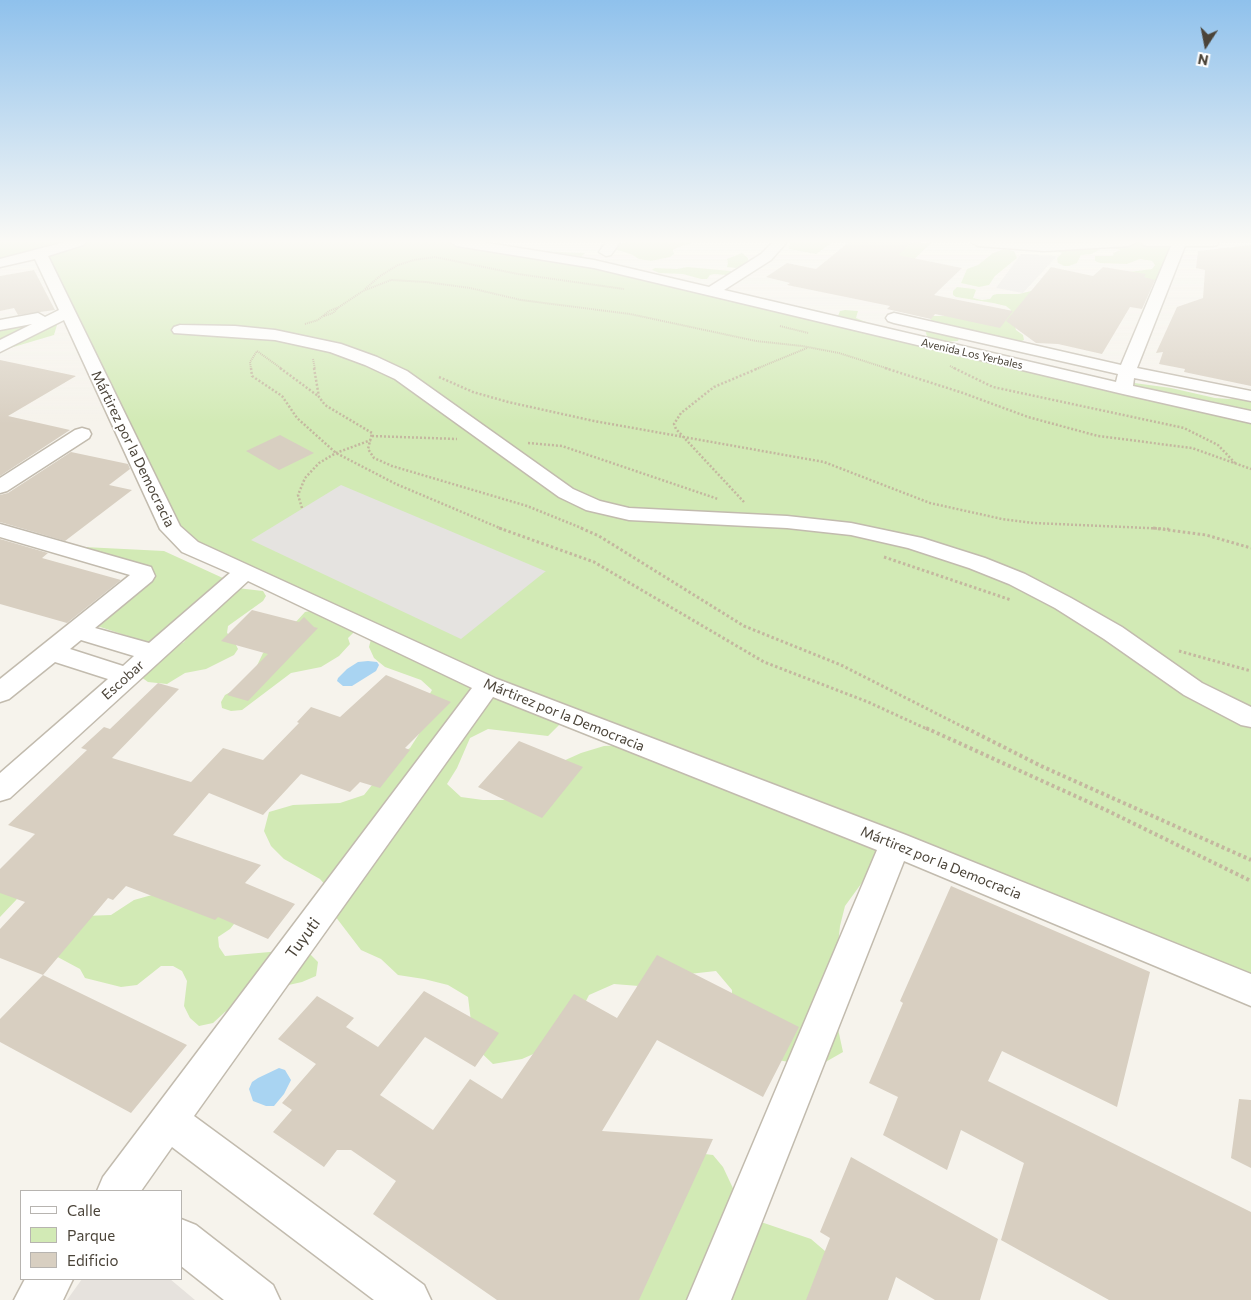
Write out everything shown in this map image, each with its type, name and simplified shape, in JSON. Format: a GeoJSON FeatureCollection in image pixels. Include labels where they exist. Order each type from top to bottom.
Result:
{"type":"FeatureCollection","features":[{"type":"Feature","properties":{"kind":"street","name":"Mártirez por la Democracia"},"geometry":{"type":"LineString","coordinates":[[63,303],[171,529],[190,547],[488,685],[896,844],[1251,990]]}},
{"type":"Feature","properties":{"kind":"street","name":"Avenida Los Yerbales"},"geometry":{"type":"LineString","coordinates":[[756,303],[1123,389],[1251,417]]}},
{"type":"Feature","properties":{"kind":"street"},"geometry":{"type":"LineString","coordinates":[[1123,389],[1127,371],[1155,303]]}},
{"type":"Feature","properties":{"kind":"street"},"geometry":{"type":"LineString","coordinates":[[0,326],[67,312]]}},
{"type":"Feature","properties":{"kind":"street"},"geometry":{"type":"LineString","coordinates":[[0,347],[67,312]]}},
{"type":"Feature","properties":{"kind":"street"},"geometry":{"type":"LineString","coordinates":[[876,314],[1127,371],[1251,396]]}},
{"type":"Feature","properties":{"kind":"street"},"geometry":{"type":"LineString","coordinates":[[180,330],[235,331],[275,335],[335,348],[370,361],[401,375],[566,493],[593,506],[629,514],[787,522],[851,529],[914,543],[1009,576],[1056,599],[1113,633],[1192,689],[1251,718]]}},
{"type":"Feature","properties":{"kind":"street"},"geometry":{"type":"LineString","coordinates":[[0,488],[82,434]]}},
{"type":"Feature","properties":{"kind":"street"},"geometry":{"type":"LineString","coordinates":[[0,530],[144,573],[141,580],[0,693]]}},
{"type":"Feature","properties":{"kind":"street","name":"Escobar"},"geometry":{"type":"LineString","coordinates":[[0,790],[245,571]]}},
{"type":"Feature","properties":{"kind":"street"},"geometry":{"type":"LineString","coordinates":[[78,631],[153,653]]}},
{"type":"Feature","properties":{"kind":"street"},"geometry":{"type":"LineString","coordinates":[[52,652],[127,676]]}},
{"type":"Feature","properties":{"kind":"street","name":"Tuyuti"},"geometry":{"type":"LineString","coordinates":[[119,1190],[488,685]]}},
{"type":"Feature","properties":{"kind":"street"},"geometry":{"type":"LineString","coordinates":[[709,1300],[896,844]]}},
{"type":"Feature","properties":{"kind":"street"},"geometry":{"type":"LineString","coordinates":[[169,1121],[409,1300]]}},
{"type":"Feature","properties":{"kind":"street"},"geometry":{"type":"LineString","coordinates":[[182,1241],[258,1300]]}},
{"type":"Feature","properties":{"kind":"street"},"geometry":{"type":"LineString","coordinates":[[36,1300],[51,1280]]}},
{"type":"Feature","properties":{"kind":"path"},"geometry":{"type":"LineString","coordinates":[[346,303],[336,312],[275,335],[257,351],[250,362],[252,376],[282,396],[297,418],[336,453],[396,484],[486,522],[594,562],[764,662],[877,706],[1106,810],[1251,881]]}},
{"type":"Feature","properties":{"kind":"path"},"geometry":{"type":"LineString","coordinates":[[542,303],[630,314],[756,341],[809,347],[839,353],[963,393],[1028,417],[1098,436],[1192,448],[1237,465],[1251,468]]}},
{"type":"Feature","properties":{"kind":"path"},"geometry":{"type":"LineString","coordinates":[[318,320],[308,335],[317,374],[319,396]]}},
{"type":"Feature","properties":{"kind":"path"},"geometry":{"type":"LineString","coordinates":[[774,324],[816,335]]}},
{"type":"Feature","properties":{"kind":"path"},"geometry":{"type":"LineString","coordinates":[[744,503],[674,424],[681,413],[714,387],[809,347]]}},
{"type":"Feature","properties":{"kind":"path"},"geometry":{"type":"LineString","coordinates":[[257,351],[319,396],[325,405],[372,433],[368,449],[374,458],[392,466],[527,506],[572,523],[599,536],[744,626],[841,666],[1041,766],[1251,860]]}},
{"type":"Feature","properties":{"kind":"path"},"geometry":{"type":"LineString","coordinates":[[949,366],[993,387],[1184,428],[1218,445],[1237,465]]}},
{"type":"Feature","properties":{"kind":"path"},"geometry":{"type":"LineString","coordinates":[[431,373],[473,392],[508,402],[684,437],[824,462],[930,503],[1002,519],[1034,523],[1165,528],[1206,535],[1251,548]]}},
{"type":"Feature","properties":{"kind":"path"},"geometry":{"type":"LineString","coordinates":[[302,508],[298,495],[305,478],[319,463],[336,453],[371,440]]}},
{"type":"Feature","properties":{"kind":"shaded area"},"geometry":{"type":"Polygon","coordinates":[[[341,485],[546,571],[461,639],[251,540],[341,485]]]}},
{"type":"Feature","properties":{"kind":"shaded area"},"geometry":{"type":"Polygon","coordinates":[[[81,1280],[171,1280],[195,1300],[67,1300],[81,1280]]]}},
{"type":"Feature","properties":{"kind":"green space"},"geometry":{"type":"Polygon","coordinates":[[[65,303],[778,303],[818,311],[832,317],[838,316],[840,311],[858,311],[856,318],[872,326],[1098,378],[1171,388],[1215,398],[1230,399],[1251,395],[1251,990],[895,844],[869,873],[845,906],[840,926],[832,1001],[843,1052],[822,1064],[793,1063],[764,1057],[732,1014],[732,990],[716,971],[689,974],[639,986],[614,984],[589,995],[578,1017],[547,1048],[522,1059],[493,1064],[474,1046],[468,997],[448,985],[398,975],[381,959],[361,950],[335,916],[333,894],[320,879],[284,859],[271,846],[264,831],[269,812],[293,805],[340,803],[364,795],[376,780],[385,764],[410,748],[419,734],[424,704],[432,690],[421,680],[385,667],[374,658],[369,647],[372,635],[358,628],[348,638],[350,644],[339,656],[321,667],[291,673],[242,710],[231,711],[222,708],[221,702],[225,695],[253,674],[263,653],[272,648],[305,612],[315,610],[190,547],[65,303]],[[560,714],[560,724],[548,736],[488,729],[470,738],[457,768],[447,784],[461,797],[483,800],[507,800],[561,762],[604,746],[626,745],[560,714]]]}},
{"type":"Feature","properties":{"kind":"green space"},"geometry":{"type":"Polygon","coordinates":[[[991,303],[1034,303],[1015,326],[1016,330],[1023,335],[1024,340],[1020,342],[992,335],[968,333],[960,336],[958,341],[940,342],[928,339],[925,330],[937,324],[930,321],[932,316],[1008,315],[1011,310],[1006,306],[991,303]]]}},
{"type":"Feature","properties":{"kind":"green space"},"geometry":{"type":"Polygon","coordinates":[[[55,320],[57,325],[54,335],[0,351],[0,325],[55,320]]]}},
{"type":"Feature","properties":{"kind":"green space"},"geometry":{"type":"Polygon","coordinates":[[[84,547],[164,551],[225,579],[149,643],[82,621],[143,567],[84,547]]]}},
{"type":"Feature","properties":{"kind":"green space"},"geometry":{"type":"Polygon","coordinates":[[[237,588],[263,591],[266,596],[263,601],[228,626],[227,633],[232,637],[238,649],[234,655],[206,669],[185,673],[167,684],[148,682],[141,677],[167,652],[184,642],[192,630],[237,588]]]}},
{"type":"Feature","properties":{"kind":"green space"},"geometry":{"type":"Polygon","coordinates":[[[0,884],[17,899],[0,917],[0,884]]]}},
{"type":"Feature","properties":{"kind":"green space"},"geometry":{"type":"Polygon","coordinates":[[[159,893],[238,919],[230,929],[218,937],[219,947],[225,956],[281,951],[309,953],[318,962],[316,976],[302,982],[275,988],[225,1012],[213,1023],[199,1026],[190,1018],[184,1006],[187,981],[182,971],[173,966],[161,966],[137,985],[121,987],[85,978],[80,969],[52,954],[84,916],[111,915],[134,900],[159,893]]]}},
{"type":"Feature","properties":{"kind":"green space"},"geometry":{"type":"Polygon","coordinates":[[[697,1153],[713,1155],[723,1167],[738,1199],[761,1222],[811,1239],[825,1251],[826,1300],[609,1300],[697,1153]]]}},
{"type":"Feature","properties":{"kind":"water"},"geometry":{"type":"Polygon","coordinates":[[[358,662],[377,662],[379,665],[376,671],[352,686],[343,686],[337,681],[347,669],[358,662]]]}},
{"type":"Feature","properties":{"kind":"water"},"geometry":{"type":"Polygon","coordinates":[[[279,1068],[285,1070],[291,1080],[284,1094],[274,1106],[266,1106],[253,1101],[249,1089],[252,1082],[279,1068]]]}},
{"type":"Feature","properties":{"kind":"building"},"geometry":{"type":"Polygon","coordinates":[[[0,303],[51,303],[55,310],[18,315],[14,308],[0,311],[0,303]]]}},
{"type":"Feature","properties":{"kind":"building"},"geometry":{"type":"Polygon","coordinates":[[[874,303],[972,303],[1013,311],[1000,328],[935,314],[931,319],[887,309],[890,306],[874,303]]]}},
{"type":"Feature","properties":{"kind":"building"},"geometry":{"type":"Polygon","coordinates":[[[1021,303],[1145,303],[1142,309],[1130,307],[1102,354],[1058,344],[1036,343],[1006,321],[1021,303]]]}},
{"type":"Feature","properties":{"kind":"building"},"geometry":{"type":"Polygon","coordinates":[[[1190,303],[1251,303],[1251,386],[1184,372],[1185,369],[1159,364],[1163,352],[1156,353],[1177,307],[1190,303]]]}},
{"type":"Feature","properties":{"kind":"building"},"geometry":{"type":"Polygon","coordinates":[[[0,360],[76,376],[8,416],[70,430],[0,476],[0,360]]]}},
{"type":"Feature","properties":{"kind":"building"},"geometry":{"type":"Polygon","coordinates":[[[280,435],[314,453],[279,470],[246,451],[280,435]]]}},
{"type":"Feature","properties":{"kind":"building"},"geometry":{"type":"Polygon","coordinates":[[[71,452],[128,464],[130,469],[109,485],[132,490],[65,541],[0,522],[0,495],[8,493],[71,452]]]}},
{"type":"Feature","properties":{"kind":"building"},"geometry":{"type":"Polygon","coordinates":[[[0,539],[48,553],[42,558],[121,580],[67,623],[0,604],[0,539]]]}},
{"type":"Feature","properties":{"kind":"building"},"geometry":{"type":"Polygon","coordinates":[[[252,610],[299,622],[304,617],[314,627],[318,628],[248,701],[227,695],[268,654],[221,641],[252,610]]]}},
{"type":"Feature","properties":{"kind":"building"},"geometry":{"type":"Polygon","coordinates":[[[386,675],[451,702],[405,748],[410,750],[380,788],[360,782],[350,792],[301,774],[263,815],[209,793],[173,835],[261,865],[245,883],[295,904],[268,939],[218,917],[215,920],[126,886],[113,900],[108,898],[43,975],[0,958],[0,929],[25,902],[0,893],[0,869],[35,834],[8,825],[87,750],[81,748],[104,727],[110,729],[158,683],[179,689],[112,758],[191,782],[223,748],[263,760],[299,723],[297,722],[311,707],[340,717],[386,675]]]}},
{"type":"Feature","properties":{"kind":"building"},"geometry":{"type":"Polygon","coordinates":[[[519,741],[583,767],[542,818],[478,787],[519,741]]]}},
{"type":"Feature","properties":{"kind":"building"},"geometry":{"type":"Polygon","coordinates":[[[951,886],[1150,972],[1117,1107],[1002,1051],[988,1081],[1251,1212],[1251,1300],[1109,1300],[1001,1240],[1024,1163],[961,1130],[947,1170],[883,1135],[898,1097],[869,1083],[903,1003],[900,1001],[951,886]]]}},
{"type":"Feature","properties":{"kind":"building"},"geometry":{"type":"Polygon","coordinates":[[[657,955],[799,1027],[763,1097],[657,1040],[602,1131],[713,1139],[639,1300],[497,1300],[373,1214],[396,1181],[351,1150],[337,1150],[324,1167],[273,1132],[292,1110],[282,1103],[316,1064],[278,1039],[317,996],[354,1018],[346,1027],[378,1047],[424,991],[499,1033],[475,1067],[425,1037],[380,1095],[433,1130],[470,1079],[502,1099],[574,994],[617,1018],[657,955]]]}},
{"type":"Feature","properties":{"kind":"building"},"geometry":{"type":"Polygon","coordinates":[[[43,975],[187,1045],[131,1113],[0,1042],[0,1019],[43,975]]]}},
{"type":"Feature","properties":{"kind":"building"},"geometry":{"type":"Polygon","coordinates":[[[1239,1099],[1251,1100],[1251,1168],[1231,1158],[1239,1099]]]}},
{"type":"Feature","properties":{"kind":"building"},"geometry":{"type":"Polygon","coordinates":[[[851,1157],[998,1239],[980,1300],[935,1300],[896,1277],[888,1300],[806,1300],[830,1238],[820,1232],[851,1157]]]}}]}
